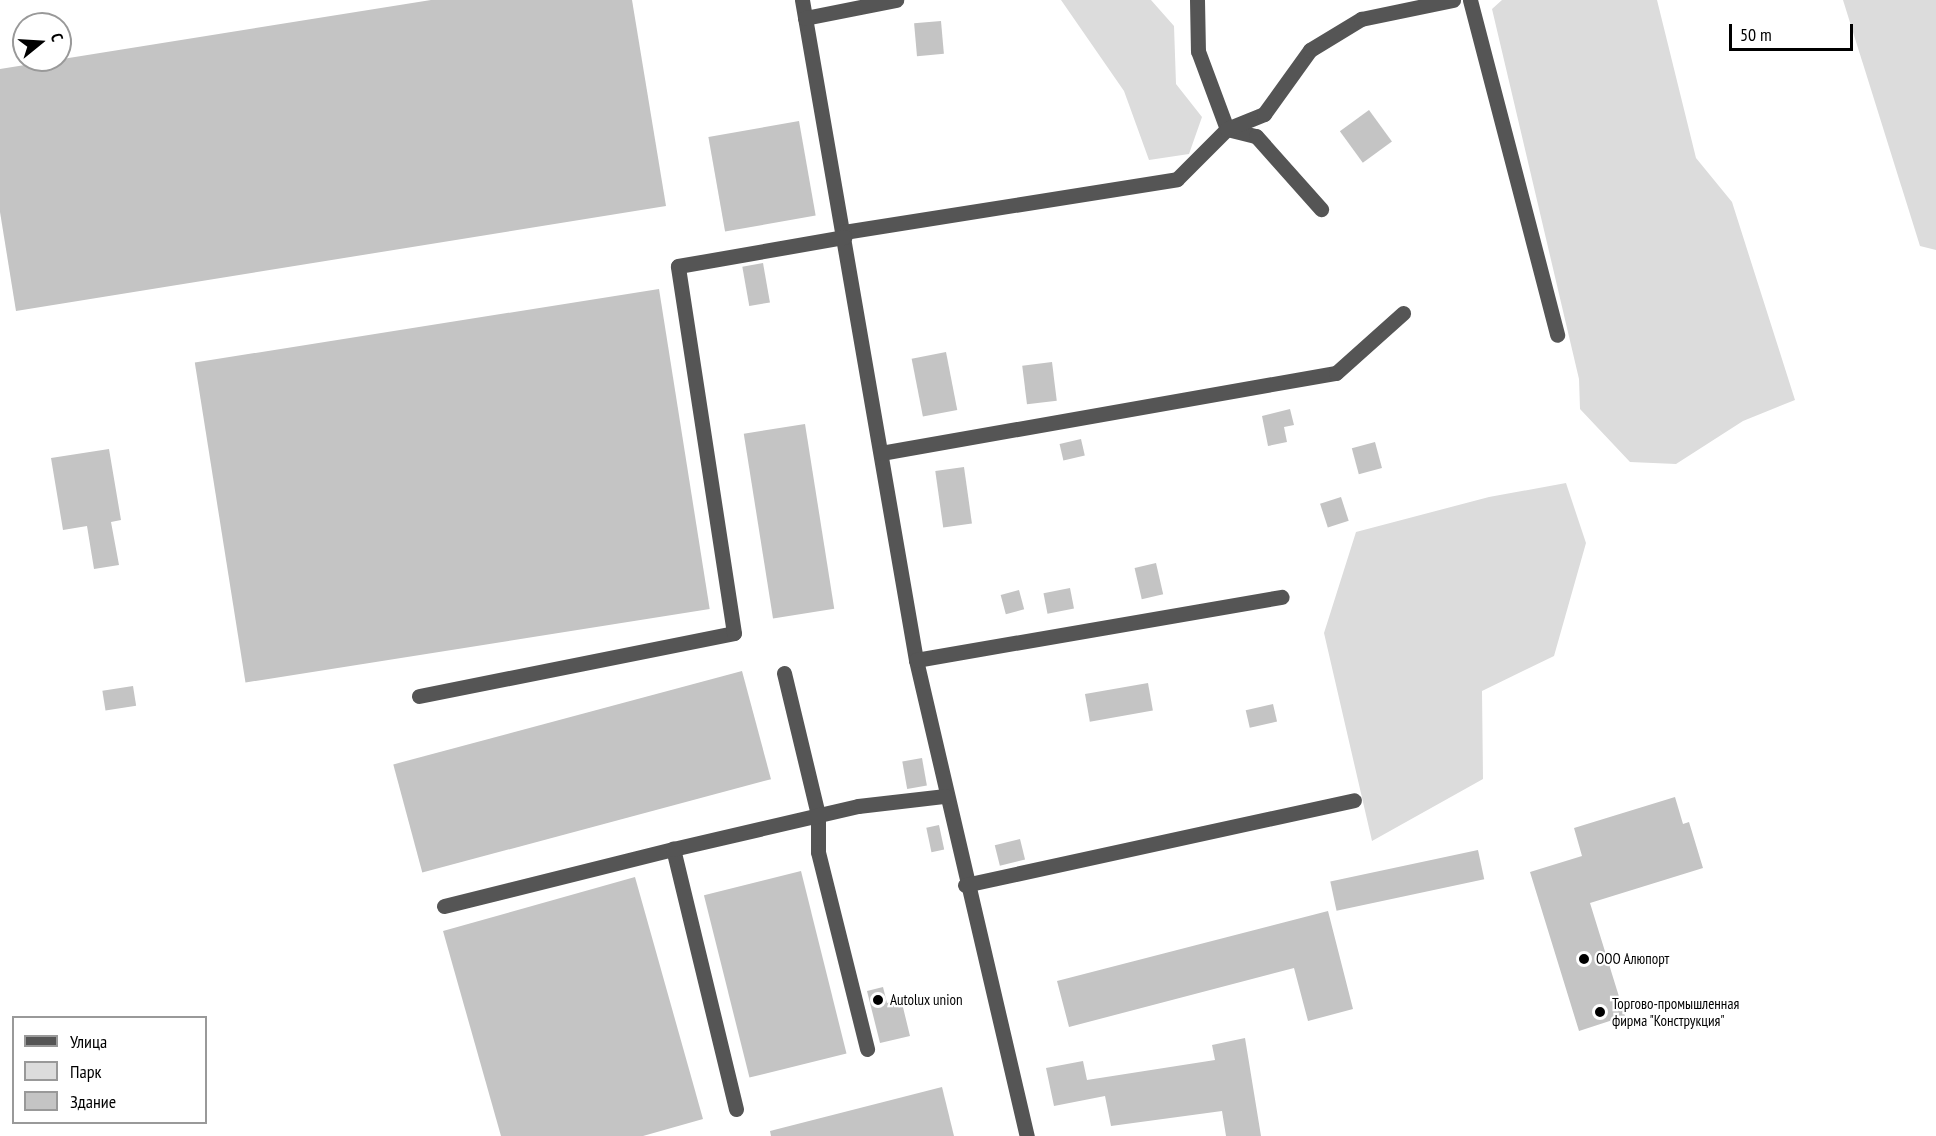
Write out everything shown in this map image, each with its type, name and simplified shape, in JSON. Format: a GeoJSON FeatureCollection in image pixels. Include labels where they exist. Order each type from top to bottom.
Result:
{"type":"FeatureCollection","features":[{"type":"Feature","properties":{"kind":"street"},"geometry":{"type":"LineString","coordinates":[[802,0],[916,660],[965,885],[1027,1136]]}},
{"type":"Feature","properties":{"kind":"street"},"geometry":{"type":"LineString","coordinates":[[805,18],[896,0]]}},
{"type":"Feature","properties":{"kind":"street"},"geometry":{"type":"LineString","coordinates":[[1197,0],[1198,51],[1227,129]]}},
{"type":"Feature","properties":{"kind":"street"},"geometry":{"type":"LineString","coordinates":[[419,696],[734,633],[678,266],[844,234],[1177,179],[1227,129],[1264,114],[1310,50],[1361,19],[1453,0]]}},
{"type":"Feature","properties":{"kind":"street"},"geometry":{"type":"LineString","coordinates":[[1470,0],[1557,335]]}},
{"type":"Feature","properties":{"kind":"street"},"geometry":{"type":"LineString","coordinates":[[1227,129],[1256,136],[1321,209]]}},
{"type":"Feature","properties":{"kind":"street"},"geometry":{"type":"LineString","coordinates":[[881,453],[1336,373],[1403,313]]}},
{"type":"Feature","properties":{"kind":"street"},"geometry":{"type":"LineString","coordinates":[[916,660],[1282,597]]}},
{"type":"Feature","properties":{"kind":"street"},"geometry":{"type":"LineString","coordinates":[[784,673],[818,815],[818,852],[867,1048]]}},
{"type":"Feature","properties":{"kind":"street"},"geometry":{"type":"LineString","coordinates":[[444,906],[818,815],[945,796]]}},
{"type":"Feature","properties":{"kind":"street"},"geometry":{"type":"LineString","coordinates":[[965,885],[1354,800]]}},
{"type":"Feature","properties":{"kind":"street"},"geometry":{"type":"LineString","coordinates":[[673,849],[736,1109]]}},
{"type":"Feature","properties":{"kind":"green space"},"geometry":{"type":"Polygon","coordinates":[[[1061,0],[1151,0],[1174,26],[1176,84],[1202,117],[1189,154],[1149,160],[1124,91],[1061,0]]]}},
{"type":"Feature","properties":{"kind":"green space"},"geometry":{"type":"Polygon","coordinates":[[[1502,0],[1657,0],[1696,158],[1732,202],[1795,400],[1743,421],[1676,464],[1630,462],[1580,409],[1579,379],[1492,9],[1502,0]]]}},
{"type":"Feature","properties":{"kind":"green space"},"geometry":{"type":"Polygon","coordinates":[[[1843,0],[1936,0],[1936,250],[1920,246],[1843,0]]]}},
{"type":"Feature","properties":{"kind":"green space"},"geometry":{"type":"Polygon","coordinates":[[[1566,483],[1586,543],[1554,656],[1482,691],[1483,779],[1372,841],[1324,633],[1356,532],[1489,497],[1566,483]]]}},
{"type":"Feature","properties":{"kind":"building"},"geometry":{"type":"Polygon","coordinates":[[[431,0],[632,0],[666,206],[16,311],[0,212],[0,69],[12,67],[12,72],[72,72],[72,57],[431,0]]]}},
{"type":"Feature","properties":{"kind":"building"},"geometry":{"type":"Polygon","coordinates":[[[941,21],[944,54],[917,56],[914,23],[941,21]]]}},
{"type":"Feature","properties":{"kind":"building"},"geometry":{"type":"Polygon","coordinates":[[[1369,110],[1392,142],[1363,163],[1340,131],[1369,110]]]}},
{"type":"Feature","properties":{"kind":"building"},"geometry":{"type":"Polygon","coordinates":[[[799,121],[816,216],[725,232],[708,137],[799,121]]]}},
{"type":"Feature","properties":{"kind":"building"},"geometry":{"type":"Polygon","coordinates":[[[763,263],[770,302],[749,306],[742,267],[763,263]]]}},
{"type":"Feature","properties":{"kind":"building"},"geometry":{"type":"Polygon","coordinates":[[[659,289],[710,609],[245,683],[195,363],[659,289]]]}},
{"type":"Feature","properties":{"kind":"building"},"geometry":{"type":"Polygon","coordinates":[[[946,352],[957,410],[923,417],[912,359],[946,352]]]}},
{"type":"Feature","properties":{"kind":"building"},"geometry":{"type":"Polygon","coordinates":[[[1052,362],[1057,401],[1027,404],[1022,366],[1052,362]]]}},
{"type":"Feature","properties":{"kind":"building"},"geometry":{"type":"Polygon","coordinates":[[[1290,409],[1294,425],[1284,427],[1287,442],[1268,446],[1262,416],[1290,409]]]}},
{"type":"Feature","properties":{"kind":"building"},"geometry":{"type":"Polygon","coordinates":[[[805,424],[834,609],[773,618],[744,434],[805,424]]]}},
{"type":"Feature","properties":{"kind":"building"},"geometry":{"type":"Polygon","coordinates":[[[1081,439],[1085,456],[1063,461],[1060,444],[1081,439]]]}},
{"type":"Feature","properties":{"kind":"building"},"geometry":{"type":"Polygon","coordinates":[[[1375,442],[1382,468],[1359,474],[1352,448],[1375,442]]]}},
{"type":"Feature","properties":{"kind":"building"},"geometry":{"type":"Polygon","coordinates":[[[109,449],[121,520],[111,522],[119,565],[94,569],[87,526],[63,530],[51,458],[109,449]]]}},
{"type":"Feature","properties":{"kind":"building"},"geometry":{"type":"Polygon","coordinates":[[[964,467],[972,523],[943,527],[935,471],[964,467]]]}},
{"type":"Feature","properties":{"kind":"building"},"geometry":{"type":"Polygon","coordinates":[[[1341,497],[1349,521],[1328,528],[1320,504],[1341,497]]]}},
{"type":"Feature","properties":{"kind":"building"},"geometry":{"type":"Polygon","coordinates":[[[1156,563],[1163,594],[1142,599],[1135,568],[1156,563]]]}},
{"type":"Feature","properties":{"kind":"building"},"geometry":{"type":"Polygon","coordinates":[[[1070,588],[1074,609],[1048,614],[1043,593],[1070,588]]]}},
{"type":"Feature","properties":{"kind":"building"},"geometry":{"type":"Polygon","coordinates":[[[1019,590],[1024,609],[1006,614],[1001,595],[1019,590]]]}},
{"type":"Feature","properties":{"kind":"building"},"geometry":{"type":"Polygon","coordinates":[[[742,671],[771,779],[422,873],[393,764],[742,671]]]}},
{"type":"Feature","properties":{"kind":"building"},"geometry":{"type":"Polygon","coordinates":[[[1148,683],[1153,711],[1090,722],[1085,694],[1148,683]]]}},
{"type":"Feature","properties":{"kind":"building"},"geometry":{"type":"Polygon","coordinates":[[[133,686],[136,706],[106,711],[102,691],[133,686]]]}},
{"type":"Feature","properties":{"kind":"building"},"geometry":{"type":"Polygon","coordinates":[[[1273,704],[1277,722],[1250,728],[1246,710],[1273,704]]]}},
{"type":"Feature","properties":{"kind":"building"},"geometry":{"type":"Polygon","coordinates":[[[922,758],[927,786],[907,789],[902,761],[922,758]]]}},
{"type":"Feature","properties":{"kind":"building"},"geometry":{"type":"Polygon","coordinates":[[[1675,797],[1683,824],[1689,822],[1703,868],[1590,903],[1625,1016],[1579,1031],[1530,872],[1582,856],[1574,828],[1675,797]]]}},
{"type":"Feature","properties":{"kind":"building"},"geometry":{"type":"Polygon","coordinates":[[[939,825],[944,849],[931,852],[926,828],[939,825]]]}},
{"type":"Feature","properties":{"kind":"building"},"geometry":{"type":"Polygon","coordinates":[[[1020,839],[1025,859],[1000,866],[995,845],[1020,839]]]}},
{"type":"Feature","properties":{"kind":"building"},"geometry":{"type":"Polygon","coordinates":[[[1478,850],[1484,879],[1337,911],[1330,881],[1478,850]]]}},
{"type":"Feature","properties":{"kind":"building"},"geometry":{"type":"Polygon","coordinates":[[[801,871],[846,1053],[749,1078],[704,895],[801,871]]]}},
{"type":"Feature","properties":{"kind":"building"},"geometry":{"type":"Polygon","coordinates":[[[635,877],[703,1119],[643,1136],[501,1136],[443,931],[635,877]]]}},
{"type":"Feature","properties":{"kind":"building"},"geometry":{"type":"Polygon","coordinates":[[[1328,911],[1353,1009],[1308,1021],[1294,968],[1069,1027],[1057,981],[1328,911]]]}},
{"type":"Feature","properties":{"kind":"building"},"geometry":{"type":"Polygon","coordinates":[[[883,987],[887,1003],[901,999],[910,1036],[880,1043],[867,991],[883,987]]]}},
{"type":"Feature","properties":{"kind":"building"},"geometry":{"type":"Polygon","coordinates":[[[1245,1038],[1261,1136],[1226,1136],[1222,1111],[1111,1126],[1105,1096],[1054,1106],[1046,1068],[1083,1061],[1087,1080],[1215,1060],[1212,1045],[1245,1038]]]}},
{"type":"Feature","properties":{"kind":"building"},"geometry":{"type":"Polygon","coordinates":[[[942,1087],[954,1136],[771,1136],[770,1131],[942,1087]]]}},
{"type":"Feature","properties":{"kind":"place","name":"ООО Алюпорт"},"geometry":{"type":"Point","coordinates":[1584,959]}},
{"type":"Feature","properties":{"kind":"place","name":"Autolux union"},"geometry":{"type":"Point","coordinates":[878,1000]}},
{"type":"Feature","properties":{"kind":"place","name":"Торгово-промышленная фирма \"Конструкция\""},"geometry":{"type":"Point","coordinates":[1600,1012]}}]}
